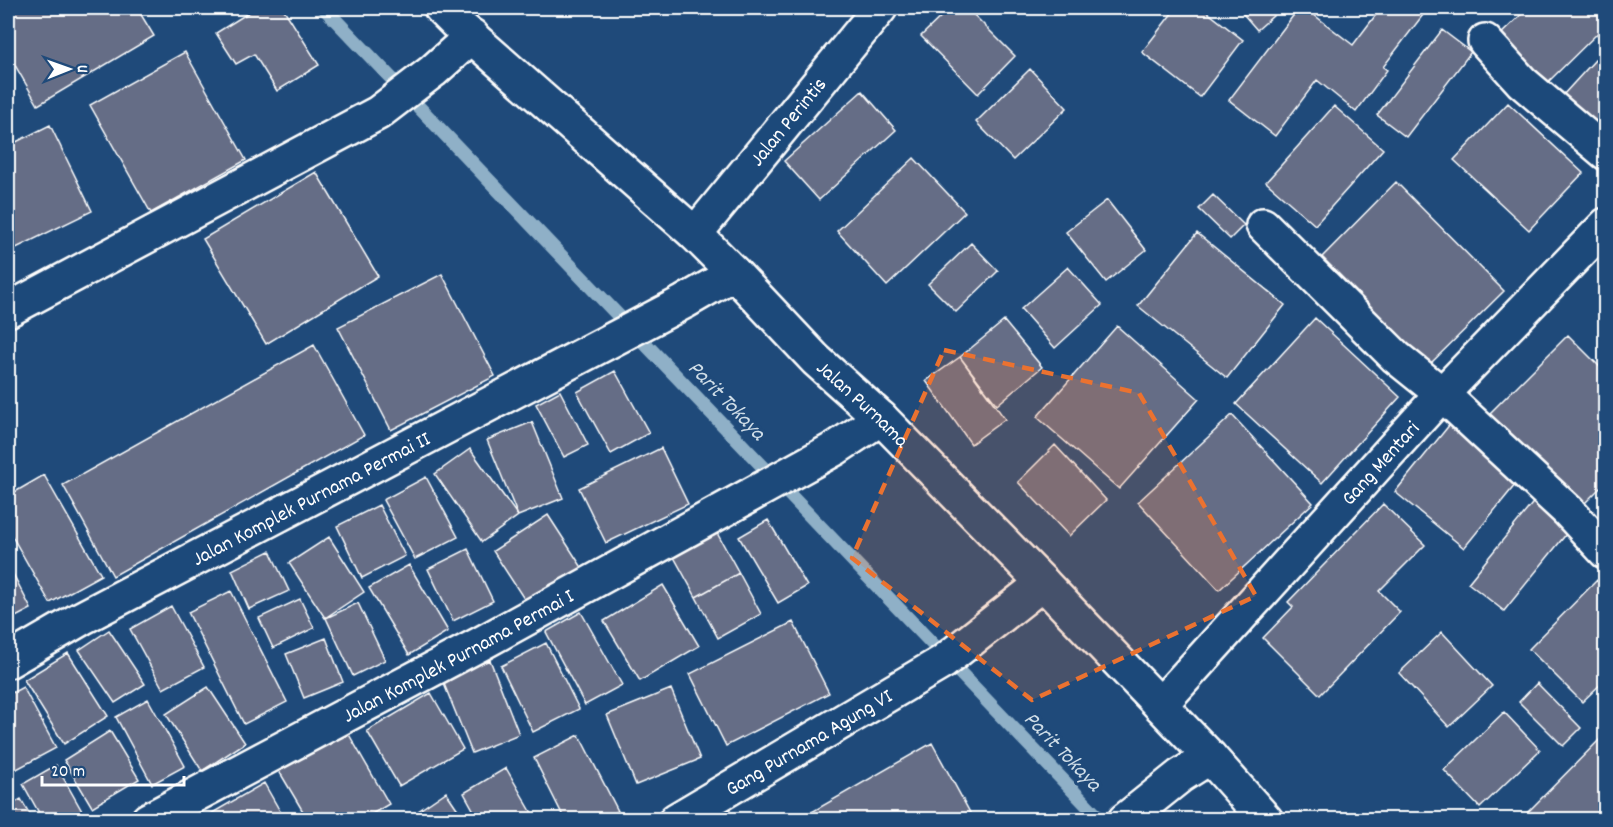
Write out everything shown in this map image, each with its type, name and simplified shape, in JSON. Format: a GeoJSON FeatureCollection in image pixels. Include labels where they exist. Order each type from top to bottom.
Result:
{"type":"FeatureCollection","features":[{"type":"Feature","properties":{"kind":"street","name":"Jalan Perintis"},"geometry":{"type":"LineString","coordinates":[[695,234],[880,8]]}},
{"type":"Feature","properties":{"kind":"street","name":"Jalan Purnama"},"geometry":{"type":"LineString","coordinates":[[460,19],[695,234],[816,360],[881,418],[1043,583],[1210,757],[1266,819]]}},
{"type":"Feature","properties":{"kind":"street"},"geometry":{"type":"LineString","coordinates":[[8,310],[378,113],[433,71],[460,19]]}},
{"type":"Feature","properties":{"kind":"street"},"geometry":{"type":"LineString","coordinates":[[1485,41],[1522,82],[1605,153]]}},
{"type":"Feature","properties":{"kind":"street"},"geometry":{"type":"LineString","coordinates":[[1263,225],[1396,357],[1442,394],[1568,511],[1605,552]]}},
{"type":"Feature","properties":{"kind":"street","name":"Gang Mentari"},"geometry":{"type":"LineString","coordinates":[[1160,705],[1442,394],[1605,225]]}},
{"type":"Feature","properties":{"kind":"street","name":"Jalan Komplek Purnama Permai II"},"geometry":{"type":"LineString","coordinates":[[8,661],[82,618],[684,302],[734,273]]}},
{"type":"Feature","properties":{"kind":"street","name":"Jalan Komplek Purnama Permai I"},"geometry":{"type":"LineString","coordinates":[[148,819],[480,644],[836,448],[881,418]]}},
{"type":"Feature","properties":{"kind":"street","name":"Gang Purnama Agung VI"},"geometry":{"type":"LineString","coordinates":[[676,819],[943,662],[1043,583]]}},
{"type":"Feature","properties":{"kind":"street"},"geometry":{"type":"LineString","coordinates":[[1125,819],[1180,776],[1210,757]]}},
{"type":"Feature","properties":{"kind":"highlighted area"},"geometry":{"type":"Polygon","coordinates":[[[944,350],[1139,393],[1256,596],[1032,700],[852,558],[944,350]]]}},
{"type":"Feature","properties":{"kind":"building"},"geometry":{"type":"Polygon","coordinates":[[[8,8],[137,8],[154,36],[38,105],[8,53],[8,8]]]}},
{"type":"Feature","properties":{"kind":"building"},"geometry":{"type":"Polygon","coordinates":[[[256,8],[283,8],[319,65],[277,91],[254,54],[236,64],[216,33],[256,8]]]}},
{"type":"Feature","properties":{"kind":"building"},"geometry":{"type":"Polygon","coordinates":[[[661,8],[674,8],[668,14],[661,8]]]}},
{"type":"Feature","properties":{"kind":"building"},"geometry":{"type":"Polygon","coordinates":[[[950,8],[967,8],[1015,56],[978,94],[921,36],[950,8]]]}},
{"type":"Feature","properties":{"kind":"building"},"geometry":{"type":"Polygon","coordinates":[[[1176,8],[1202,8],[1243,40],[1200,97],[1142,52],[1176,8]]]}},
{"type":"Feature","properties":{"kind":"building"},"geometry":{"type":"Polygon","coordinates":[[[1238,8],[1282,8],[1257,30],[1238,8]]]}},
{"type":"Feature","properties":{"kind":"building"},"geometry":{"type":"Polygon","coordinates":[[[1299,8],[1305,8],[1353,45],[1381,8],[1421,8],[1426,11],[1383,67],[1387,70],[1356,112],[1317,80],[1275,136],[1229,100],[1299,8]]]}},
{"type":"Feature","properties":{"kind":"building"},"geometry":{"type":"Polygon","coordinates":[[[1528,8],[1606,8],[1606,25],[1544,86],[1497,38],[1528,8]]]}},
{"type":"Feature","properties":{"kind":"building"},"geometry":{"type":"Polygon","coordinates":[[[1442,30],[1471,52],[1406,137],[1377,115],[1442,30]]]}},
{"type":"Feature","properties":{"kind":"building"},"geometry":{"type":"Polygon","coordinates":[[[1606,48],[1606,135],[1563,95],[1606,48]]]}},
{"type":"Feature","properties":{"kind":"building"},"geometry":{"type":"Polygon","coordinates":[[[185,52],[246,160],[151,213],[90,105],[185,52]]]}},
{"type":"Feature","properties":{"kind":"building"},"geometry":{"type":"Polygon","coordinates":[[[1030,69],[1067,108],[1013,160],[976,122],[1030,69]]]}},
{"type":"Feature","properties":{"kind":"building"},"geometry":{"type":"Polygon","coordinates":[[[862,91],[896,130],[819,200],[784,161],[862,91]]]}},
{"type":"Feature","properties":{"kind":"building"},"geometry":{"type":"Polygon","coordinates":[[[1508,103],[1583,173],[1529,230],[1454,160],[1508,103]]]}},
{"type":"Feature","properties":{"kind":"building"},"geometry":{"type":"Polygon","coordinates":[[[1334,106],[1383,149],[1315,225],[1266,182],[1334,106]]]}},
{"type":"Feature","properties":{"kind":"building"},"geometry":{"type":"Polygon","coordinates":[[[50,125],[92,211],[10,251],[8,246],[8,146],[50,125]]]}},
{"type":"Feature","properties":{"kind":"building"},"geometry":{"type":"Polygon","coordinates":[[[914,158],[965,212],[887,286],[837,231],[914,158]]]}},
{"type":"Feature","properties":{"kind":"building"},"geometry":{"type":"Polygon","coordinates":[[[316,172],[378,276],[266,344],[203,239],[316,172]]]}},
{"type":"Feature","properties":{"kind":"building"},"geometry":{"type":"Polygon","coordinates":[[[1396,182],[1504,291],[1429,365],[1322,257],[1396,182]]]}},
{"type":"Feature","properties":{"kind":"building"},"geometry":{"type":"Polygon","coordinates":[[[1213,195],[1244,225],[1230,239],[1199,209],[1213,195]]]}},
{"type":"Feature","properties":{"kind":"building"},"geometry":{"type":"Polygon","coordinates":[[[1107,200],[1146,250],[1106,282],[1066,232],[1107,200]]]}},
{"type":"Feature","properties":{"kind":"building"},"geometry":{"type":"Polygon","coordinates":[[[1197,233],[1285,305],[1227,378],[1138,306],[1197,233]]]}},
{"type":"Feature","properties":{"kind":"building"},"geometry":{"type":"Polygon","coordinates":[[[971,243],[998,271],[956,312],[928,284],[971,243]]]}},
{"type":"Feature","properties":{"kind":"building"},"geometry":{"type":"Polygon","coordinates":[[[1068,267],[1102,305],[1055,348],[1021,309],[1068,267]]]}},
{"type":"Feature","properties":{"kind":"building"},"geometry":{"type":"Polygon","coordinates":[[[442,274],[495,376],[391,430],[338,327],[442,274]]]}},
{"type":"Feature","properties":{"kind":"building"},"geometry":{"type":"Polygon","coordinates":[[[1315,318],[1400,397],[1322,483],[1236,404],[1315,318]]]}},
{"type":"Feature","properties":{"kind":"building"},"geometry":{"type":"Polygon","coordinates":[[[1004,321],[1042,367],[997,405],[960,357],[1004,321]]]}},
{"type":"Feature","properties":{"kind":"building"},"geometry":{"type":"Polygon","coordinates":[[[1117,326],[1199,399],[1119,489],[1037,417],[1117,326]]]}},
{"type":"Feature","properties":{"kind":"building"},"geometry":{"type":"Polygon","coordinates":[[[1568,335],[1606,373],[1606,482],[1577,511],[1486,417],[1568,335]]]}},
{"type":"Feature","properties":{"kind":"building"},"geometry":{"type":"Polygon","coordinates":[[[314,345],[364,435],[113,576],[63,485],[314,345]]]}},
{"type":"Feature","properties":{"kind":"building"},"geometry":{"type":"Polygon","coordinates":[[[960,357],[1005,419],[971,444],[926,381],[960,357]]]}},
{"type":"Feature","properties":{"kind":"building"},"geometry":{"type":"Polygon","coordinates":[[[615,371],[649,433],[611,454],[577,392],[615,371]]]}},
{"type":"Feature","properties":{"kind":"building"},"geometry":{"type":"Polygon","coordinates":[[[560,391],[588,445],[564,457],[536,404],[560,391]]]}},
{"type":"Feature","properties":{"kind":"building"},"geometry":{"type":"Polygon","coordinates":[[[1232,415],[1313,503],[1219,590],[1138,502],[1232,415]]]}},
{"type":"Feature","properties":{"kind":"building"},"geometry":{"type":"Polygon","coordinates":[[[1455,418],[1524,474],[1464,548],[1395,492],[1455,418]]]}},
{"type":"Feature","properties":{"kind":"building"},"geometry":{"type":"Polygon","coordinates":[[[532,422],[563,498],[518,516],[487,440],[532,422]]]}},
{"type":"Feature","properties":{"kind":"building"},"geometry":{"type":"Polygon","coordinates":[[[1055,445],[1106,500],[1069,536],[1018,482],[1055,445]]]}},
{"type":"Feature","properties":{"kind":"building"},"geometry":{"type":"Polygon","coordinates":[[[661,448],[688,504],[606,543],[579,488],[661,448]]]}},
{"type":"Feature","properties":{"kind":"building"},"geometry":{"type":"Polygon","coordinates":[[[470,449],[518,516],[482,542],[435,474],[470,449]]]}},
{"type":"Feature","properties":{"kind":"building"},"geometry":{"type":"Polygon","coordinates":[[[44,475],[101,575],[50,603],[8,529],[8,496],[44,475]]]}},
{"type":"Feature","properties":{"kind":"building"},"geometry":{"type":"Polygon","coordinates":[[[426,477],[458,537],[415,559],[383,500],[426,477]]]}},
{"type":"Feature","properties":{"kind":"building"},"geometry":{"type":"Polygon","coordinates":[[[1540,494],[1576,522],[1504,611],[1468,583],[1540,494]]]}},
{"type":"Feature","properties":{"kind":"building"},"geometry":{"type":"Polygon","coordinates":[[[1383,504],[1425,545],[1379,591],[1400,612],[1320,695],[1263,638],[1293,607],[1288,602],[1383,504]]]}},
{"type":"Feature","properties":{"kind":"building"},"geometry":{"type":"Polygon","coordinates":[[[379,505],[405,556],[362,578],[337,526],[379,505]]]}},
{"type":"Feature","properties":{"kind":"building"},"geometry":{"type":"Polygon","coordinates":[[[1606,512],[1606,543],[1590,527],[1606,512]]]}},
{"type":"Feature","properties":{"kind":"building"},"geometry":{"type":"Polygon","coordinates":[[[548,515],[583,569],[528,605],[493,551],[548,515]]]}},
{"type":"Feature","properties":{"kind":"building"},"geometry":{"type":"Polygon","coordinates":[[[768,520],[807,586],[778,603],[739,537],[768,520]]]}},
{"type":"Feature","properties":{"kind":"building"},"geometry":{"type":"Polygon","coordinates":[[[717,533],[739,573],[696,597],[674,557],[717,533]]]}},
{"type":"Feature","properties":{"kind":"building"},"geometry":{"type":"Polygon","coordinates":[[[329,537],[364,592],[325,618],[289,563],[329,537]]]}},
{"type":"Feature","properties":{"kind":"building"},"geometry":{"type":"Polygon","coordinates":[[[468,549],[493,601],[453,621],[428,569],[468,549]]]}},
{"type":"Feature","properties":{"kind":"building"},"geometry":{"type":"Polygon","coordinates":[[[270,551],[289,591],[249,609],[232,570],[270,551]]]}},
{"type":"Feature","properties":{"kind":"building"},"geometry":{"type":"Polygon","coordinates":[[[8,564],[31,609],[8,621],[8,564]]]}},
{"type":"Feature","properties":{"kind":"building"},"geometry":{"type":"Polygon","coordinates":[[[409,565],[448,631],[409,655],[369,588],[409,565]]]}},
{"type":"Feature","properties":{"kind":"building"},"geometry":{"type":"Polygon","coordinates":[[[739,573],[761,614],[718,638],[696,597],[739,573]]]}},
{"type":"Feature","properties":{"kind":"building"},"geometry":{"type":"Polygon","coordinates":[[[1597,580],[1606,589],[1606,679],[1582,702],[1529,649],[1597,580]]]}},
{"type":"Feature","properties":{"kind":"building"},"geometry":{"type":"Polygon","coordinates":[[[663,585],[699,646],[640,681],[604,621],[663,585]]]}},
{"type":"Feature","properties":{"kind":"building"},"geometry":{"type":"Polygon","coordinates":[[[231,591],[287,702],[244,724],[188,612],[231,591]]]}},
{"type":"Feature","properties":{"kind":"building"},"geometry":{"type":"Polygon","coordinates":[[[300,599],[314,628],[273,648],[259,618],[300,599]]]}},
{"type":"Feature","properties":{"kind":"building"},"geometry":{"type":"Polygon","coordinates":[[[358,603],[385,660],[353,676],[326,618],[358,603]]]}},
{"type":"Feature","properties":{"kind":"building"},"geometry":{"type":"Polygon","coordinates":[[[171,606],[204,667],[163,689],[130,629],[171,606]]]}},
{"type":"Feature","properties":{"kind":"building"},"geometry":{"type":"Polygon","coordinates":[[[581,612],[622,685],[585,705],[546,632],[581,612]]]}},
{"type":"Feature","properties":{"kind":"building"},"geometry":{"type":"Polygon","coordinates":[[[793,622],[829,693],[726,746],[690,674],[793,622]]]}},
{"type":"Feature","properties":{"kind":"building"},"geometry":{"type":"Polygon","coordinates":[[[109,630],[145,684],[115,703],[79,650],[109,630]]]}},
{"type":"Feature","properties":{"kind":"building"},"geometry":{"type":"Polygon","coordinates":[[[1442,632],[1492,686],[1449,727],[1399,673],[1442,632]]]}},
{"type":"Feature","properties":{"kind":"building"},"geometry":{"type":"Polygon","coordinates":[[[326,638],[343,682],[304,698],[286,654],[326,638]]]}},
{"type":"Feature","properties":{"kind":"building"},"geometry":{"type":"Polygon","coordinates":[[[546,643],[579,709],[533,732],[501,666],[546,643]]]}},
{"type":"Feature","properties":{"kind":"building"},"geometry":{"type":"Polygon","coordinates":[[[68,653],[108,716],[64,744],[24,680],[68,653]]]}},
{"type":"Feature","properties":{"kind":"building"},"geometry":{"type":"Polygon","coordinates":[[[490,660],[519,734],[472,753],[442,679],[490,660]]]}},
{"type":"Feature","properties":{"kind":"building"},"geometry":{"type":"Polygon","coordinates":[[[1537,683],[1581,728],[1563,746],[1519,702],[1537,683]]]}},
{"type":"Feature","properties":{"kind":"building"},"geometry":{"type":"Polygon","coordinates":[[[23,687],[56,748],[15,770],[8,755],[8,695],[23,687]]]}},
{"type":"Feature","properties":{"kind":"building"},"geometry":{"type":"Polygon","coordinates":[[[208,687],[245,743],[202,771],[166,714],[208,687]]]}},
{"type":"Feature","properties":{"kind":"building"},"geometry":{"type":"Polygon","coordinates":[[[671,689],[700,759],[636,785],[607,715],[671,689]]]}},
{"type":"Feature","properties":{"kind":"building"},"geometry":{"type":"Polygon","coordinates":[[[431,693],[463,749],[399,786],[367,731],[431,693]]]}},
{"type":"Feature","properties":{"kind":"building"},"geometry":{"type":"Polygon","coordinates":[[[148,699],[185,766],[152,784],[116,717],[148,699]]]}},
{"type":"Feature","properties":{"kind":"building"},"geometry":{"type":"Polygon","coordinates":[[[1504,712],[1540,750],[1480,808],[1444,770],[1504,712]]]}},
{"type":"Feature","properties":{"kind":"building"},"geometry":{"type":"Polygon","coordinates":[[[110,731],[139,779],[92,807],[64,760],[110,731]]]}},
{"type":"Feature","properties":{"kind":"building"},"geometry":{"type":"Polygon","coordinates":[[[347,731],[389,804],[362,820],[308,820],[279,771],[347,731]]]}},
{"type":"Feature","properties":{"kind":"building"},"geometry":{"type":"Polygon","coordinates":[[[1606,733],[1606,818],[1604,820],[1520,820],[1606,733]]]}},
{"type":"Feature","properties":{"kind":"building"},"geometry":{"type":"Polygon","coordinates":[[[579,735],[618,811],[603,820],[565,820],[534,758],[579,735]]]}},
{"type":"Feature","properties":{"kind":"building"},"geometry":{"type":"Polygon","coordinates":[[[932,743],[974,820],[804,820],[803,817],[932,743]]]}},
{"type":"Feature","properties":{"kind":"building"},"geometry":{"type":"Polygon","coordinates":[[[56,765],[87,820],[43,820],[23,784],[56,765]]]}},
{"type":"Feature","properties":{"kind":"building"},"geometry":{"type":"Polygon","coordinates":[[[506,768],[536,820],[479,820],[464,793],[506,768]]]}},
{"type":"Feature","properties":{"kind":"building"},"geometry":{"type":"Polygon","coordinates":[[[264,783],[285,820],[209,820],[207,816],[264,783]]]}},
{"type":"Feature","properties":{"kind":"building"},"geometry":{"type":"Polygon","coordinates":[[[446,792],[465,820],[405,820],[446,792]]]}},
{"type":"Feature","properties":{"kind":"building"},"geometry":{"type":"Polygon","coordinates":[[[21,799],[33,820],[8,820],[8,807],[21,799]]]}},
{"type":"Feature","properties":{"kind":"waterway","name":"Parit Tokaya"},"geometry":{"type":"LineString","coordinates":[[324,8],[1101,820]]}}]}
